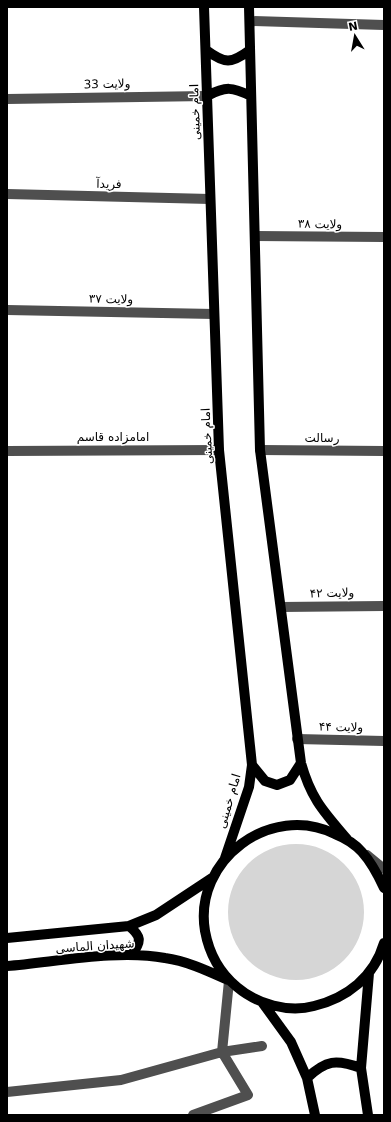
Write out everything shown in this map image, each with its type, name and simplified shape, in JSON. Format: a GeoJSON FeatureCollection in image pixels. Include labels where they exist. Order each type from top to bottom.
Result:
{"type":"FeatureCollection","features":[{"type":"Feature","properties":{"kind":"main road","name":"امام خمینی"},"geometry":{"type":"LineString","coordinates":[[204,7],[220,450],[252,765],[249,787],[225,858]]}},
{"type":"Feature","properties":{"kind":"main road"},"geometry":{"type":"LineString","coordinates":[[249,7],[260,450],[297,739],[302,763],[307,782],[316,803],[347,840]]}},
{"type":"Feature","properties":{"kind":"main road"},"geometry":{"type":"LineString","coordinates":[[206,50],[220,60],[236,60],[250,50]]}},
{"type":"Feature","properties":{"kind":"main road"},"geometry":{"type":"LineString","coordinates":[[207,96],[221,89],[235,89],[251,96]]}},
{"type":"Feature","properties":{"kind":"main road"},"geometry":{"type":"LineString","coordinates":[[252,765],[265,781],[277,785],[290,780],[302,763]]}},
{"type":"Feature","properties":{"kind":"main road"},"geometry":{"type":"LineString","coordinates":[[384,888],[375,869],[362,851],[347,840],[327,830],[305,825],[283,826],[261,832],[241,843],[225,858],[212,878],[206,899],[204,921],[208,943],[216,963],[230,980],[244,993],[262,1002],[285,1008],[309,1008],[332,1002],[353,990],[369,973],[382,952],[384,943]]}},
{"type":"Feature","properties":{"kind":"main road","name":"شهیدان الماسی"},"geometry":{"type":"LineString","coordinates":[[7,938],[129,926],[156,915],[212,878]]}},
{"type":"Feature","properties":{"kind":"main road"},"geometry":{"type":"LineString","coordinates":[[129,926],[138,933],[139,940],[138,946],[132,954]]}},
{"type":"Feature","properties":{"kind":"main road","name":"شهیدان الماسی"},"geometry":{"type":"LineString","coordinates":[[7,966],[132,954],[166,958],[199,967],[230,980]]}},
{"type":"Feature","properties":{"kind":"main road"},"geometry":{"type":"LineString","coordinates":[[368,1115],[361,1068],[369,973]]}},
{"type":"Feature","properties":{"kind":"main road"},"geometry":{"type":"LineString","coordinates":[[262,1002],[291,1042],[307,1078],[314,1115]]}},
{"type":"Feature","properties":{"kind":"main road"},"geometry":{"type":"LineString","coordinates":[[307,1078],[319,1067],[332,1062],[347,1063],[361,1068]]}},
{"type":"Feature","properties":{"kind":"street"},"geometry":{"type":"LineString","coordinates":[[250,21],[384,25]]}},
{"type":"Feature","properties":{"kind":"street","name":"ولایت 33"},"geometry":{"type":"LineString","coordinates":[[7,99],[207,96]]}},
{"type":"Feature","properties":{"kind":"street","name":"فریدآ"},"geometry":{"type":"LineString","coordinates":[[7,194],[210,199]]}},
{"type":"Feature","properties":{"kind":"street","name":"ولایت ۳۸"},"geometry":{"type":"LineString","coordinates":[[255,236],[384,238]]}},
{"type":"Feature","properties":{"kind":"street","name":"ولایت ۳۷"},"geometry":{"type":"LineString","coordinates":[[7,310],[214,314]]}},
{"type":"Feature","properties":{"kind":"street","name":"امامزاده قاسم"},"geometry":{"type":"LineString","coordinates":[[7,451],[220,450]]}},
{"type":"Feature","properties":{"kind":"street","name":"رسالت"},"geometry":{"type":"LineString","coordinates":[[260,450],[384,451]]}},
{"type":"Feature","properties":{"kind":"street","name":"ولایت ۴۲"},"geometry":{"type":"LineString","coordinates":[[281,607],[384,606]]}},
{"type":"Feature","properties":{"kind":"street","name":"ولایت ۴۴"},"geometry":{"type":"LineString","coordinates":[[297,739],[384,740]]}},
{"type":"Feature","properties":{"kind":"street"},"geometry":{"type":"LineString","coordinates":[[362,851],[384,869]]}},
{"type":"Feature","properties":{"kind":"street"},"geometry":{"type":"LineString","coordinates":[[193,1115],[248,1095],[222,1052],[230,980]]}},
{"type":"Feature","properties":{"kind":"street"},"geometry":{"type":"LineString","coordinates":[[7,1092],[121,1080],[222,1052],[262,1046]]}},
{"type":"Feature","properties":{"kind":"shaded area"},"geometry":{"type":"Polygon","coordinates":[[[289,844],[303,844],[322,849],[334,855],[349,869],[359,886],[363,899],[363,925],[359,938],[353,950],[339,965],[334,969],[316,977],[303,980],[289,980],[270,975],[258,969],[243,955],[239,950],[231,932],[228,919],[228,905],[233,886],[239,874],[253,859],[258,855],[276,847],[289,844]]]}}]}
